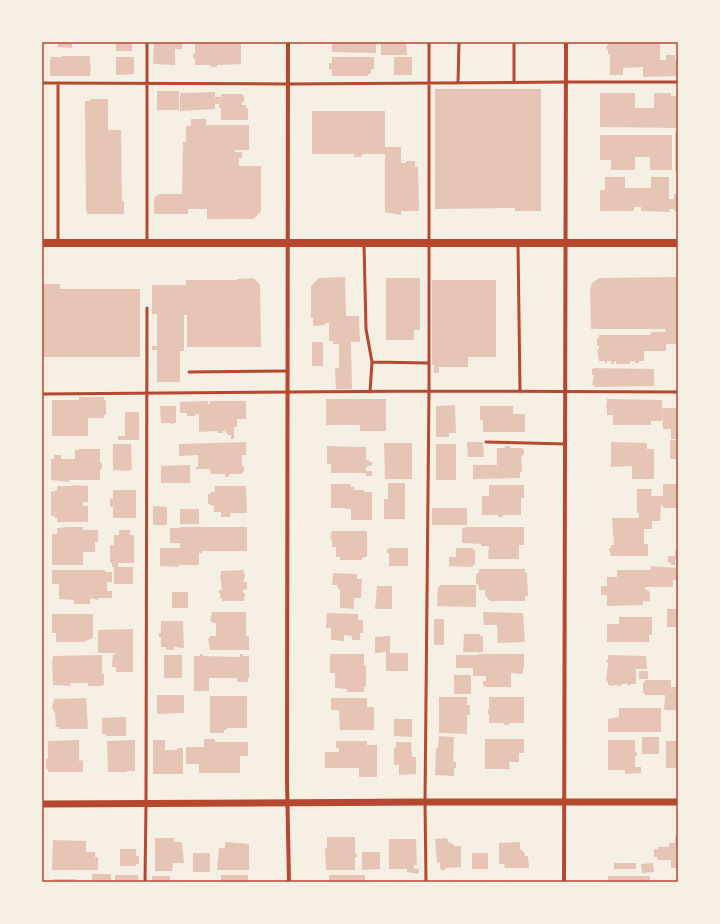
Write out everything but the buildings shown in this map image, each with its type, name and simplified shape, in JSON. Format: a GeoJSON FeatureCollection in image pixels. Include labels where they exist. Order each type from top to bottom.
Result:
{"type":"FeatureCollection","features":[{"type":"Feature","properties":{"kind":"main road"},"geometry":{"type":"LineString","coordinates":[[42,243],[678,243]]}},
{"type":"Feature","properties":{"kind":"street"},"geometry":{"type":"LineString","coordinates":[[288,42],[287,243],[289,882]]}},
{"type":"Feature","properties":{"kind":"street"},"geometry":{"type":"LineString","coordinates":[[564,882],[566,42]]}},
{"type":"Feature","properties":{"kind":"street"},"geometry":{"type":"LineString","coordinates":[[42,804],[678,802]]}},
{"type":"Feature","properties":{"kind":"lane"},"geometry":{"type":"LineString","coordinates":[[147,42],[147,242]]}},
{"type":"Feature","properties":{"kind":"lane"},"geometry":{"type":"LineString","coordinates":[[426,882],[425,802],[429,391],[429,42]]}},
{"type":"Feature","properties":{"kind":"lane"},"geometry":{"type":"LineString","coordinates":[[458,83],[459,42]]}},
{"type":"Feature","properties":{"kind":"lane"},"geometry":{"type":"LineString","coordinates":[[514,42],[514,82]]}},
{"type":"Feature","properties":{"kind":"lane"},"geometry":{"type":"LineString","coordinates":[[42,83],[288,84],[678,82]]}},
{"type":"Feature","properties":{"kind":"lane"},"geometry":{"type":"LineString","coordinates":[[58,83],[58,243]]}},
{"type":"Feature","properties":{"kind":"lane"},"geometry":{"type":"LineString","coordinates":[[518,242],[520,391]]}},
{"type":"Feature","properties":{"kind":"lane"},"geometry":{"type":"LineString","coordinates":[[364,243],[366,329],[372,362],[370,392]]}},
{"type":"Feature","properties":{"kind":"lane"},"geometry":{"type":"LineString","coordinates":[[145,882],[147,308]]}},
{"type":"Feature","properties":{"kind":"lane"},"geometry":{"type":"LineString","coordinates":[[372,362],[429,363]]}},
{"type":"Feature","properties":{"kind":"lane"},"geometry":{"type":"LineString","coordinates":[[189,372],[288,371]]}},
{"type":"Feature","properties":{"kind":"lane"},"geometry":{"type":"LineString","coordinates":[[42,394],[429,391],[678,392]]}},
{"type":"Feature","properties":{"kind":"lane"},"geometry":{"type":"LineString","coordinates":[[486,442],[565,444]]}}]}
